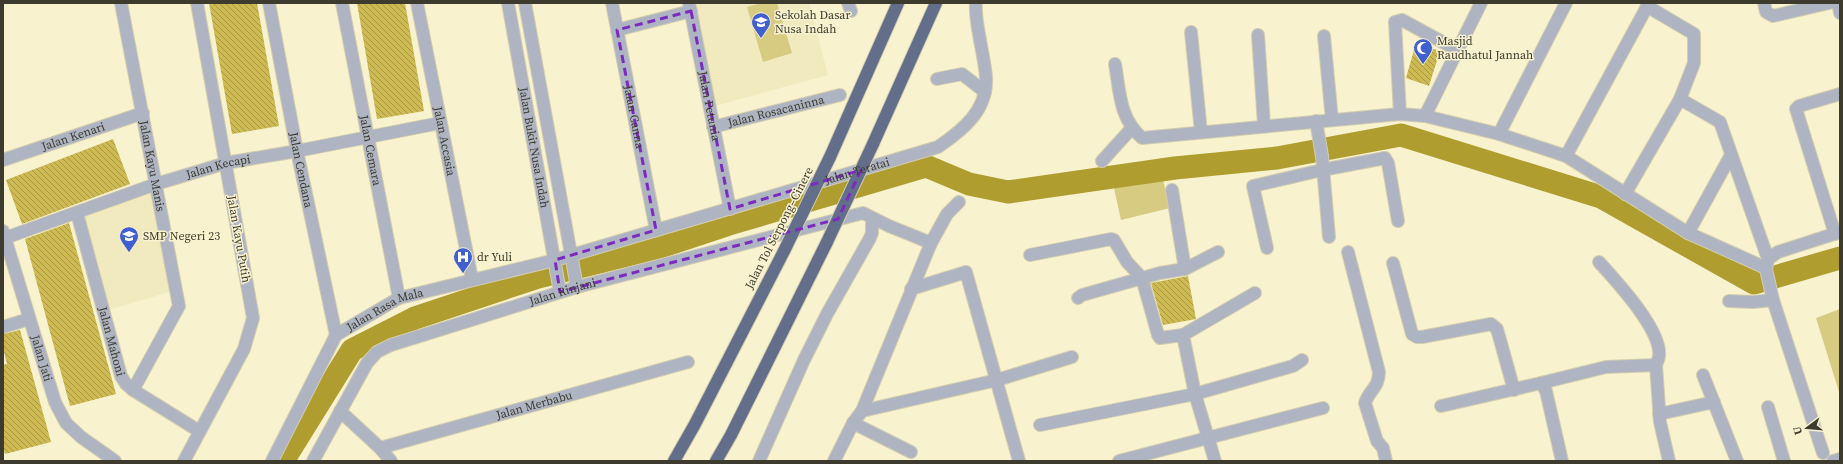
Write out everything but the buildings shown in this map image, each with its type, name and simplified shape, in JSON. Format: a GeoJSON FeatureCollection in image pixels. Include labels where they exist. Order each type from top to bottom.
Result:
{"type":"FeatureCollection","features":[{"type":"Feature","properties":{"kind":"highway","name":"Jalan Tol Serpong–Cinere"},"geometry":{"type":"LineString","coordinates":[[674,461],[695,424],[784,251],[830,157],[898,3]]}},
{"type":"Feature","properties":{"kind":"highway"},"geometry":{"type":"LineString","coordinates":[[716,461],[731,435],[826,242],[873,144],[936,3]]}},
{"type":"Feature","properties":{"kind":"street","name":"Jalan Kayu Manis"},"geometry":{"type":"LineString","coordinates":[[121,3],[144,114],[179,306],[133,390]]}},
{"type":"Feature","properties":{"kind":"street","name":"Jalan Kayu Putih"},"geometry":{"type":"LineString","coordinates":[[184,461],[244,349],[252,323],[252,312],[197,3]]}},
{"type":"Feature","properties":{"kind":"street","name":"Jalan Cendana"},"geometry":{"type":"LineString","coordinates":[[269,3],[297,151],[336,336]]}},
{"type":"Feature","properties":{"kind":"street","name":"Jalan Cemara"},"geometry":{"type":"LineString","coordinates":[[342,3],[398,298]]}},
{"type":"Feature","properties":{"kind":"street","name":"Jalan Accasia"},"geometry":{"type":"LineString","coordinates":[[417,3],[472,279]]}},
{"type":"Feature","properties":{"kind":"street","name":"Jalan Bukit Nusa Indah"},"geometry":{"type":"LineString","coordinates":[[508,3],[560,291]]}},
{"type":"Feature","properties":{"kind":"street","name":"Jalan Bukit Nusa Indah"},"geometry":{"type":"LineString","coordinates":[[525,3],[573,257],[577,286]]}},
{"type":"Feature","properties":{"kind":"street","name":"Jalan Canna"},"geometry":{"type":"LineString","coordinates":[[612,3],[656,230]]}},
{"type":"Feature","properties":{"kind":"street","name":"Jalan Teratai"},"geometry":{"type":"LineString","coordinates":[[573,257],[656,230],[938,147],[961,131],[970,122],[981,104],[985,92],[986,76],[976,14],[976,3]]}},
{"type":"Feature","properties":{"kind":"street"},"geometry":{"type":"LineString","coordinates":[[1425,116],[1481,3]]}},
{"type":"Feature","properties":{"kind":"street"},"geometry":{"type":"LineString","coordinates":[[1499,134],[1566,3]]}},
{"type":"Feature","properties":{"kind":"street"},"geometry":{"type":"LineString","coordinates":[[1765,7],[1773,16],[1829,3]]}},
{"type":"Feature","properties":{"kind":"street"},"geometry":{"type":"LineString","coordinates":[[1838,3],[1840,13]]}},
{"type":"Feature","properties":{"kind":"street"},"geometry":{"type":"LineString","coordinates":[[1566,156],[1647,6],[1694,34],[1694,63],[1680,99],[1625,194]]}},
{"type":"Feature","properties":{"kind":"street"},"geometry":{"type":"LineString","coordinates":[[617,30],[690,7]]}},
{"type":"Feature","properties":{"kind":"street","name":"Jalan Petunia"},"geometry":{"type":"LineString","coordinates":[[690,7],[730,209]]}},
{"type":"Feature","properties":{"kind":"street"},"geometry":{"type":"LineString","coordinates":[[1400,114],[1395,22],[1402,20],[1457,50]]}},
{"type":"Feature","properties":{"kind":"street"},"geometry":{"type":"LineString","coordinates":[[1191,32],[1201,132]]}},
{"type":"Feature","properties":{"kind":"street"},"geometry":{"type":"LineString","coordinates":[[1258,35],[1264,125]]}},
{"type":"Feature","properties":{"kind":"street"},"geometry":{"type":"LineString","coordinates":[[1324,36],[1332,120]]}},
{"type":"Feature","properties":{"kind":"street"},"geometry":{"type":"LineString","coordinates":[[1116,64],[1123,111],[1131,129],[1142,138],[1264,125],[1400,114],[1425,116],[1499,134],[1566,156],[1688,233],[1766,265]]}},
{"type":"Feature","properties":{"kind":"street"},"geometry":{"type":"LineString","coordinates":[[937,79],[962,74],[985,92]]}},
{"type":"Feature","properties":{"kind":"street"},"geometry":{"type":"LineString","coordinates":[[1766,265],[1778,252],[1837,233],[1796,109],[1799,106],[1840,94]]}},
{"type":"Feature","properties":{"kind":"street","name":"Jalan Rosacaninna"},"geometry":{"type":"LineString","coordinates":[[713,128],[840,95]]}},
{"type":"Feature","properties":{"kind":"street"},"geometry":{"type":"LineString","coordinates":[[1680,99],[1720,122],[1766,265],[1772,298],[1823,453]]}},
{"type":"Feature","properties":{"kind":"street","name":"Jalan Kenari"},"geometry":{"type":"LineString","coordinates":[[3,160],[144,114]]}},
{"type":"Feature","properties":{"kind":"street"},"geometry":{"type":"LineString","coordinates":[[1316,121],[1322,156],[1322,170],[1329,237]]}},
{"type":"Feature","properties":{"kind":"street","name":"Jalan Kecapi"},"geometry":{"type":"LineString","coordinates":[[4,235],[77,213],[156,184],[226,163],[297,151],[440,123]]}},
{"type":"Feature","properties":{"kind":"street"},"geometry":{"type":"LineString","coordinates":[[1102,161],[1131,129]]}},
{"type":"Feature","properties":{"kind":"street"},"geometry":{"type":"LineString","coordinates":[[1688,233],[1731,155]]}},
{"type":"Feature","properties":{"kind":"street"},"geometry":{"type":"LineString","coordinates":[[1267,248],[1253,186],[1322,170],[1385,158],[1388,163],[1398,221]]}},
{"type":"Feature","properties":{"kind":"street"},"geometry":{"type":"LineString","coordinates":[[1172,190],[1185,269]]}},
{"type":"Feature","properties":{"kind":"street"},"geometry":{"type":"LineString","coordinates":[[834,461],[853,423],[862,411],[931,243],[947,214],[959,202]]}},
{"type":"Feature","properties":{"kind":"street","name":"Jalan Mahoni"},"geometry":{"type":"LineString","coordinates":[[77,213],[121,376],[126,384],[133,390],[199,431]]}},
{"type":"Feature","properties":{"kind":"street","name":"Jalan Rinjani"},"geometry":{"type":"LineString","coordinates":[[313,461],[367,363],[377,352],[391,345],[577,286],[863,213],[869,214],[872,218],[931,243]]}},
{"type":"Feature","properties":{"kind":"street"},"geometry":{"type":"LineString","coordinates":[[759,461],[807,354],[827,314],[872,233],[872,218]]}},
{"type":"Feature","properties":{"kind":"street","name":"Jalan Jati"},"geometry":{"type":"LineString","coordinates":[[4,235],[55,402],[66,423],[81,437],[115,461]]}},
{"type":"Feature","properties":{"kind":"street"},"geometry":{"type":"LineString","coordinates":[[1030,255],[1111,238],[1116,243],[1133,271],[1142,278],[1160,338],[1183,335],[1255,293]]}},
{"type":"Feature","properties":{"kind":"street"},"geometry":{"type":"LineString","coordinates":[[1078,298],[1082,295],[1142,278],[1185,269],[1218,252]]}},
{"type":"Feature","properties":{"kind":"street"},"geometry":{"type":"LineString","coordinates":[[1348,252],[1379,372],[1379,381],[1367,397],[1365,403],[1376,441],[1375,450],[1378,461]]}},
{"type":"Feature","properties":{"kind":"street","name":"Jalan Rasa Mala"},"geometry":{"type":"LineString","coordinates":[[272,461],[336,336],[398,298],[472,279],[573,257]]}},
{"type":"Feature","properties":{"kind":"street"},"geometry":{"type":"LineString","coordinates":[[1599,262],[1633,301],[1656,339],[1659,355],[1656,365],[1659,414],[1669,461]]}},
{"type":"Feature","properties":{"kind":"street"},"geometry":{"type":"LineString","coordinates":[[1392,263],[1412,334],[1416,337],[1422,337],[1491,324],[1497,329],[1514,390]]}},
{"type":"Feature","properties":{"kind":"street"},"geometry":{"type":"LineString","coordinates":[[911,289],[966,272],[1019,461]]}},
{"type":"Feature","properties":{"kind":"street"},"geometry":{"type":"LineString","coordinates":[[1729,301],[1753,302],[1772,298]]}},
{"type":"Feature","properties":{"kind":"street"},"geometry":{"type":"LineString","coordinates":[[3,327],[29,319]]}},
{"type":"Feature","properties":{"kind":"street"},"geometry":{"type":"LineString","coordinates":[[1183,335],[1195,394],[1215,461]]}},
{"type":"Feature","properties":{"kind":"street"},"geometry":{"type":"LineString","coordinates":[[862,411],[997,380],[1072,357]]}},
{"type":"Feature","properties":{"kind":"street"},"geometry":{"type":"LineString","coordinates":[[1040,425],[1195,394],[1293,366],[1302,360]]}},
{"type":"Feature","properties":{"kind":"street","name":"Jalan Merbabu"},"geometry":{"type":"LineString","coordinates":[[380,448],[688,362]]}},
{"type":"Feature","properties":{"kind":"street"},"geometry":{"type":"LineString","coordinates":[[1441,406],[1606,368],[1656,365]]}},
{"type":"Feature","properties":{"kind":"street"},"geometry":{"type":"LineString","coordinates":[[1703,374],[1736,461]]}},
{"type":"Feature","properties":{"kind":"street"},"geometry":{"type":"LineString","coordinates":[[1541,383],[1546,391],[1562,461]]}},
{"type":"Feature","properties":{"kind":"street"},"geometry":{"type":"LineString","coordinates":[[1659,414],[1714,402]]}},
{"type":"Feature","properties":{"kind":"street"},"geometry":{"type":"LineString","coordinates":[[1768,407],[1784,461]]}},
{"type":"Feature","properties":{"kind":"street"},"geometry":{"type":"LineString","coordinates":[[1119,461],[1323,408]]}},
{"type":"Feature","properties":{"kind":"street"},"geometry":{"type":"LineString","coordinates":[[340,411],[380,448],[391,461]]}},
{"type":"Feature","properties":{"kind":"street"},"geometry":{"type":"LineString","coordinates":[[853,423],[911,452]]}},
{"type":"Feature","properties":{"kind":"street"},"geometry":{"type":"LineString","coordinates":[[1376,441],[1382,448],[1386,461]]}},
{"type":"Feature","properties":{"kind":"street"},"geometry":{"type":"LineString","coordinates":[[1833,461],[1840,459]]}},
{"type":"Feature","properties":{"kind":"highlighted area"},"geometry":{"type":"Polygon","coordinates":[[[691,11],[730,209],[861,170],[838,219],[560,292],[555,260],[656,230],[617,30],[691,11]]]}},
{"type":"Feature","properties":{"kind":"shaded area","name":"Sekolah Dasar Nusa Indah"},"geometry":{"type":"Polygon","coordinates":[[[696,3],[809,3],[828,75],[715,106],[696,3]]]}},
{"type":"Feature","properties":{"kind":"shaded area"},"geometry":{"type":"Polygon","coordinates":[[[761,3],[777,3],[792,53],[763,62],[747,7],[761,3]]]}},
{"type":"Feature","properties":{"kind":"shaded area"},"geometry":{"type":"Polygon","coordinates":[[[1162,176],[1170,208],[1121,220],[1114,188],[1162,176]]]}},
{"type":"Feature","properties":{"kind":"shaded area","name":"SMP Negeri 23"},"geometry":{"type":"Polygon","coordinates":[[[153,188],[173,291],[108,310],[81,214],[153,188]]]}},
{"type":"Feature","properties":{"kind":"shaded area"},"geometry":{"type":"Polygon","coordinates":[[[1840,309],[1840,395],[1816,318],[1840,309]]]}},
{"type":"Feature","properties":{"kind":"waterway"},"geometry":{"type":"LineString","coordinates":[[283,461],[352,350],[415,318],[538,277],[660,247],[729,224],[926,166],[969,184],[1008,192],[1175,168],[1277,158],[1401,135],[1601,197],[1754,283],[1840,258]]}},
{"type":"Feature","properties":{"kind":"place","name":"Sekolah Dasar Nusa Indah"},"geometry":{"type":"Point","coordinates":[761,39]}},
{"type":"Feature","properties":{"kind":"place","name":"Masjid Raudhatul Jannah"},"geometry":{"type":"Point","coordinates":[1423,65]}},
{"type":"Feature","properties":{"kind":"place","name":"SMP Negeri 23"},"geometry":{"type":"Point","coordinates":[129,253]}},
{"type":"Feature","properties":{"kind":"place","name":"dr Yuli"},"geometry":{"type":"Point","coordinates":[463,274]}}]}
